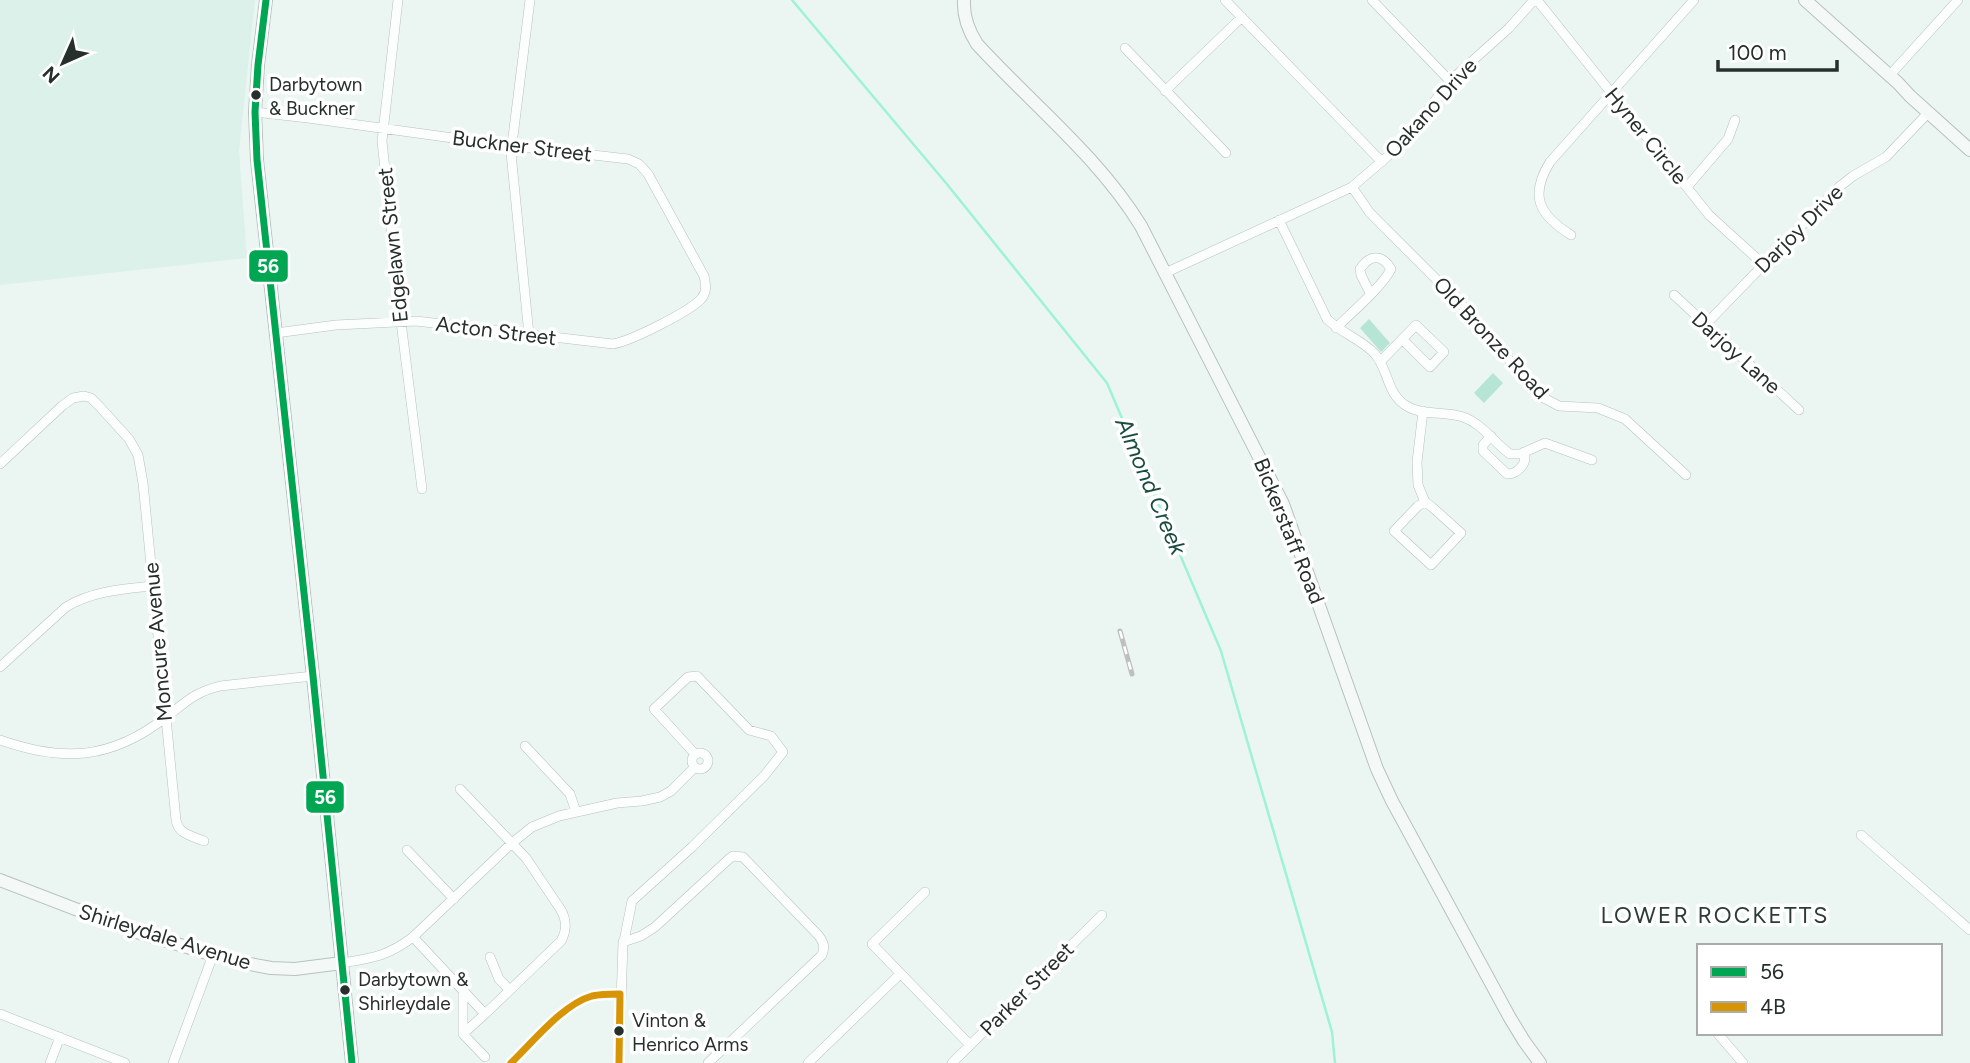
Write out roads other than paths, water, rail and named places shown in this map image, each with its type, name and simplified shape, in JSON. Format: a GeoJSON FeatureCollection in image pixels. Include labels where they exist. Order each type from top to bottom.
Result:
{"type":"FeatureCollection","features":[{"type":"Feature","properties":{"kind":"street"},"geometry":{"type":"LineString","coordinates":[[266,0],[255,112],[257,160],[352,1063]]}},
{"type":"Feature","properties":{"kind":"street","name":"Edgelawn Street"},"geometry":{"type":"LineString","coordinates":[[398,0],[383,128],[384,162],[422,489]]}},
{"type":"Feature","properties":{"kind":"street"},"geometry":{"type":"LineString","coordinates":[[529,335],[511,153],[530,0]]}},
{"type":"Feature","properties":{"kind":"street","name":"Bickerstaff Road"},"geometry":{"type":"LineString","coordinates":[[964,0],[967,27],[977,44],[1120,194],[1141,226],[1283,504],[1377,769],[1510,1018],[1540,1063]]}},
{"type":"Feature","properties":{"kind":"street"},"geometry":{"type":"LineString","coordinates":[[1225,0],[1382,162]]}},
{"type":"Feature","properties":{"kind":"street"},"geometry":{"type":"LineString","coordinates":[[1372,0],[1450,82]]}},
{"type":"Feature","properties":{"kind":"street","name":"Oakano Drive"},"geometry":{"type":"LineString","coordinates":[[1165,273],[1352,187],[1414,130],[1450,82],[1536,0]]}},
{"type":"Feature","properties":{"kind":"street","name":"Hyner Circle"},"geometry":{"type":"LineString","coordinates":[[1536,0],[1709,215],[1763,264]]}},
{"type":"Feature","properties":{"kind":"street"},"geometry":{"type":"LineString","coordinates":[[1571,235],[1554,225],[1544,210],[1539,196],[1542,177],[1550,162],[1695,0]]}},
{"type":"Feature","properties":{"kind":"street"},"geometry":{"type":"LineString","coordinates":[[1805,0],[1970,150]]}},
{"type":"Feature","properties":{"kind":"street"},"geometry":{"type":"LineString","coordinates":[[1890,75],[1958,0]]}},
{"type":"Feature","properties":{"kind":"street"},"geometry":{"type":"LineString","coordinates":[[1165,91],[1242,18]]}},
{"type":"Feature","properties":{"kind":"street"},"geometry":{"type":"LineString","coordinates":[[1125,48],[1226,153]]}},
{"type":"Feature","properties":{"kind":"street","name":"Buckner Street"},"geometry":{"type":"LineString","coordinates":[[255,112],[628,159],[639,164],[648,174],[704,276],[706,286],[703,295]]}},
{"type":"Feature","properties":{"kind":"street","name":"Darjoy Drive"},"geometry":{"type":"LineString","coordinates":[[1706,324],[1839,187],[1886,157],[1928,113]]}},
{"type":"Feature","properties":{"kind":"street"},"geometry":{"type":"LineString","coordinates":[[1687,187],[1728,139],[1735,120]]}},
{"type":"Feature","properties":{"kind":"street","name":"Old Bronze Road"},"geometry":{"type":"LineString","coordinates":[[1352,187],[1370,213],[1462,305],[1540,396],[1559,406],[1598,408],[1625,419],[1686,475]]}},
{"type":"Feature","properties":{"kind":"street"},"geometry":{"type":"LineString","coordinates":[[1279,220],[1322,312],[1336,328],[1369,349],[1380,362],[1397,397],[1406,405],[1423,411],[1464,417],[1479,425],[1510,454],[1524,452],[1545,443],[1592,460]]}},
{"type":"Feature","properties":{"kind":"street"},"geometry":{"type":"LineString","coordinates":[[1336,328],[1370,293]]}},
{"type":"Feature","properties":{"kind":"street","name":"Acton Street"},"geometry":{"type":"LineString","coordinates":[[275,333],[336,325],[401,321],[597,343],[621,343],[693,305],[703,295]]}},
{"type":"Feature","properties":{"kind":"street","name":"Darjoy Lane"},"geometry":{"type":"LineString","coordinates":[[1674,296],[1799,410]]}},
{"type":"Feature","properties":{"kind":"street"},"geometry":{"type":"LineString","coordinates":[[1380,362],[1402,339],[1416,325],[1444,352],[1430,367],[1402,339]]}},
{"type":"Feature","properties":{"kind":"street","name":"Moncure Avenue"},"geometry":{"type":"LineString","coordinates":[[0,464],[62,407],[79,396],[91,398],[123,431],[138,455],[177,826],[187,835],[204,841]]}},
{"type":"Feature","properties":{"kind":"street"},"geometry":{"type":"LineString","coordinates":[[1423,411],[1416,462],[1418,485],[1424,502],[1461,533],[1431,565],[1394,531],[1424,502]]}},
{"type":"Feature","properties":{"kind":"street"},"geometry":{"type":"LineString","coordinates":[[1491,436],[1483,445],[1483,451],[1507,474],[1515,472],[1525,462],[1524,452]]}},
{"type":"Feature","properties":{"kind":"street"},"geometry":{"type":"LineString","coordinates":[[0,667],[77,600],[106,591],[153,586]]}},
{"type":"Feature","properties":{"kind":"street"},"geometry":{"type":"LineString","coordinates":[[0,740],[50,754],[84,754],[138,737],[191,697],[208,689],[313,676]]}},
{"type":"Feature","properties":{"kind":"street"},"geometry":{"type":"LineString","coordinates":[[619,1063],[622,945],[632,901],[764,776],[783,752],[771,736],[749,730],[697,676],[688,677],[654,709],[695,754],[704,754],[708,761],[703,768],[695,767],[692,760],[695,754]]}},
{"type":"Feature","properties":{"kind":"street"},"geometry":{"type":"LineString","coordinates":[[525,746],[570,794],[576,812]]}},
{"type":"Feature","properties":{"kind":"street","name":"Shirleydale Avenue"},"geometry":{"type":"LineString","coordinates":[[0,880],[130,930],[250,965],[295,969],[342,963],[395,950],[413,937],[532,827],[546,820],[576,812],[660,797],[671,791],[695,767]]}},
{"type":"Feature","properties":{"kind":"street"},"geometry":{"type":"LineString","coordinates":[[460,789],[526,858],[561,910],[566,925],[561,941],[463,1034]]}},
{"type":"Feature","properties":{"kind":"street"},"geometry":{"type":"LineString","coordinates":[[1861,835],[1970,930]]}},
{"type":"Feature","properties":{"kind":"street"},"geometry":{"type":"LineString","coordinates":[[407,850],[454,899]]}},
{"type":"Feature","properties":{"kind":"street"},"geometry":{"type":"LineString","coordinates":[[624,941],[650,931],[730,858],[740,856],[819,936],[824,948],[821,955],[708,1063]]}},
{"type":"Feature","properties":{"kind":"street"},"geometry":{"type":"LineString","coordinates":[[925,892],[872,944],[970,1045]]}},
{"type":"Feature","properties":{"kind":"street","name":"Parker Street"},"geometry":{"type":"LineString","coordinates":[[952,1063],[1102,915]]}},
{"type":"Feature","properties":{"kind":"street"},"geometry":{"type":"LineString","coordinates":[[413,937],[485,1014]]}},
{"type":"Feature","properties":{"kind":"street"},"geometry":{"type":"LineString","coordinates":[[173,1063],[213,955]]}},
{"type":"Feature","properties":{"kind":"street"},"geometry":{"type":"LineString","coordinates":[[490,957],[499,979],[510,990]]}},
{"type":"Feature","properties":{"kind":"street"},"geometry":{"type":"LineString","coordinates":[[807,1063],[900,974]]}},
{"type":"Feature","properties":{"kind":"street"},"geometry":{"type":"LineString","coordinates":[[463,990],[463,1034],[485,1058]]}},
{"type":"Feature","properties":{"kind":"street"},"geometry":{"type":"LineString","coordinates":[[511,1063],[579,1001],[592,996],[620,994]]}},
{"type":"Feature","properties":{"kind":"street"},"geometry":{"type":"LineString","coordinates":[[0,1014],[125,1063]]}},
{"type":"Feature","properties":{"kind":"street"},"geometry":{"type":"LineString","coordinates":[[1719,1035],[1743,1063]]}},
{"type":"Feature","properties":{"kind":"street"},"geometry":{"type":"LineString","coordinates":[[50,1063],[60,1037]]}},
{"type":"Feature","properties":{"kind":"waterway","name":"Almond Creek"},"geometry":{"type":"LineString","coordinates":[[792,0],[946,183],[1107,383],[1221,651],[1332,1032],[1335,1063]]}},
{"type":"Feature","properties":{"kind":"railway"},"geometry":{"type":"LineString","coordinates":[[1120,631],[1132,674]]}},
{"type":"Feature","properties":{"kind":"place","name":"Darbytown & Buckner"},"geometry":{"type":"Point","coordinates":[256,95]}},
{"type":"Feature","properties":{"kind":"place","name":"Darbytown & Shirleydale"},"geometry":{"type":"Point","coordinates":[345,990]}},
{"type":"Feature","properties":{"kind":"place","name":"Vinton & Henrico Arms"},"geometry":{"type":"Point","coordinates":[619,1031]}},
{"type":"Feature","properties":{"kind":"district","name":"LOWER ROCKETTS"},"geometry":{"type":"Point","coordinates":[1715,915]}}]}
